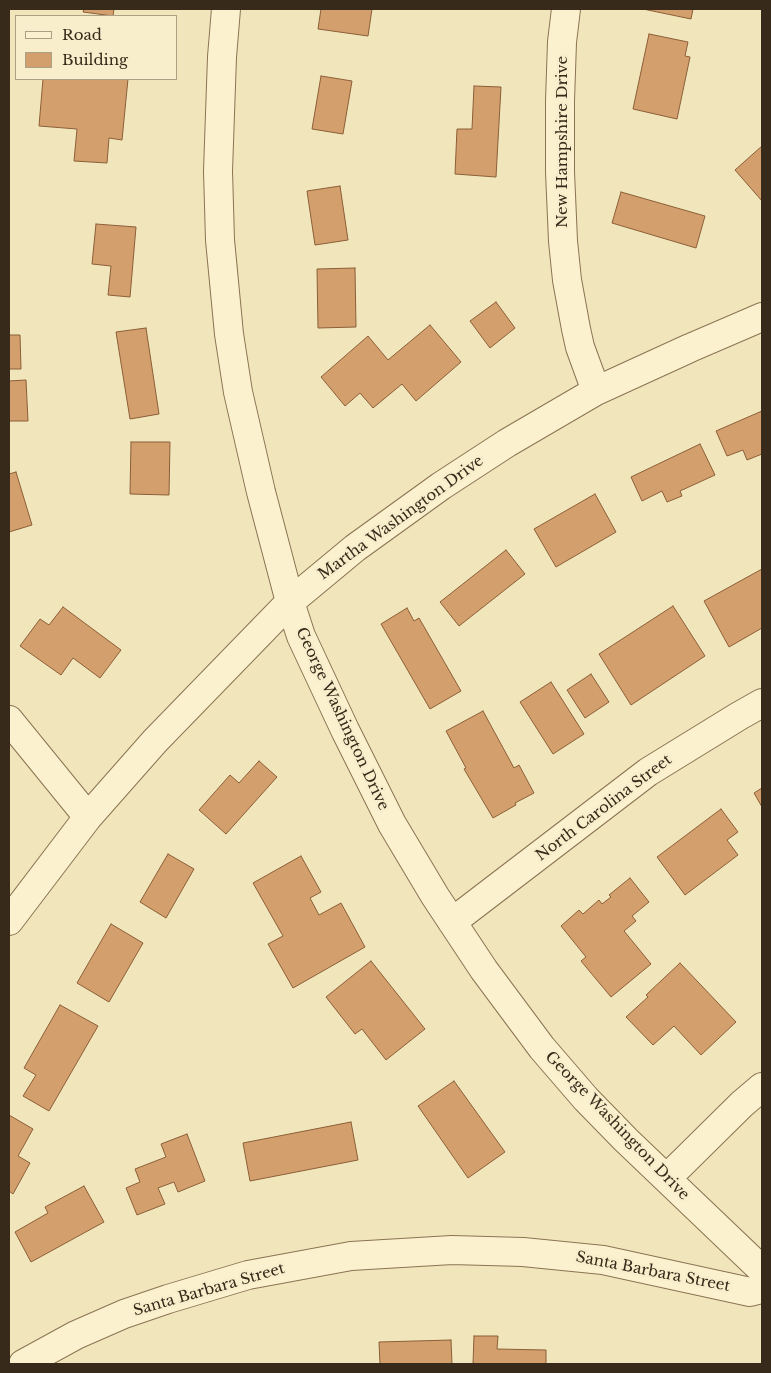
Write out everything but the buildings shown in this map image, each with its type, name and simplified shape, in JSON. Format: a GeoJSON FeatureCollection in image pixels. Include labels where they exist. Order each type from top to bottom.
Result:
{"type":"FeatureCollection","features":[{"type":"Feature","properties":{"kind":"street","name":"George Washington Drive"},"geometry":{"type":"LineString","coordinates":[[226,9],[222,57],[218,171],[220,240],[229,334],[238,392],[261,492],[301,636],[371,785],[415,864],[484,970],[542,1048],[586,1099],[762,1270]]}},
{"type":"Feature","properties":{"kind":"street","name":"New Hampshire Drive"},"geometry":{"type":"LineString","coordinates":[[566,9],[562,42],[560,172],[567,280],[580,347],[596,392]]}},
{"type":"Feature","properties":{"kind":"street","name":"Martha Washington Drive"},"geometry":{"type":"LineString","coordinates":[[9,921],[88,817],[155,741],[290,602],[355,548],[441,486],[507,443],[596,392],[762,317]]}},
{"type":"Feature","properties":{"kind":"street","name":"North Carolina Street"},"geometry":{"type":"LineString","coordinates":[[452,922],[648,772],[762,703]]}},
{"type":"Feature","properties":{"kind":"street"},"geometry":{"type":"LineString","coordinates":[[9,720],[88,817]]}},
{"type":"Feature","properties":{"kind":"street"},"geometry":{"type":"LineString","coordinates":[[667,1178],[728,1117],[762,1087]]}},
{"type":"Feature","properties":{"kind":"street","name":"Santa Barbara Street"},"geometry":{"type":"LineString","coordinates":[[23,1364],[76,1335],[124,1314],[248,1275],[351,1256],[452,1250],[523,1252],[603,1260],[750,1292],[762,1289]]}}]}
